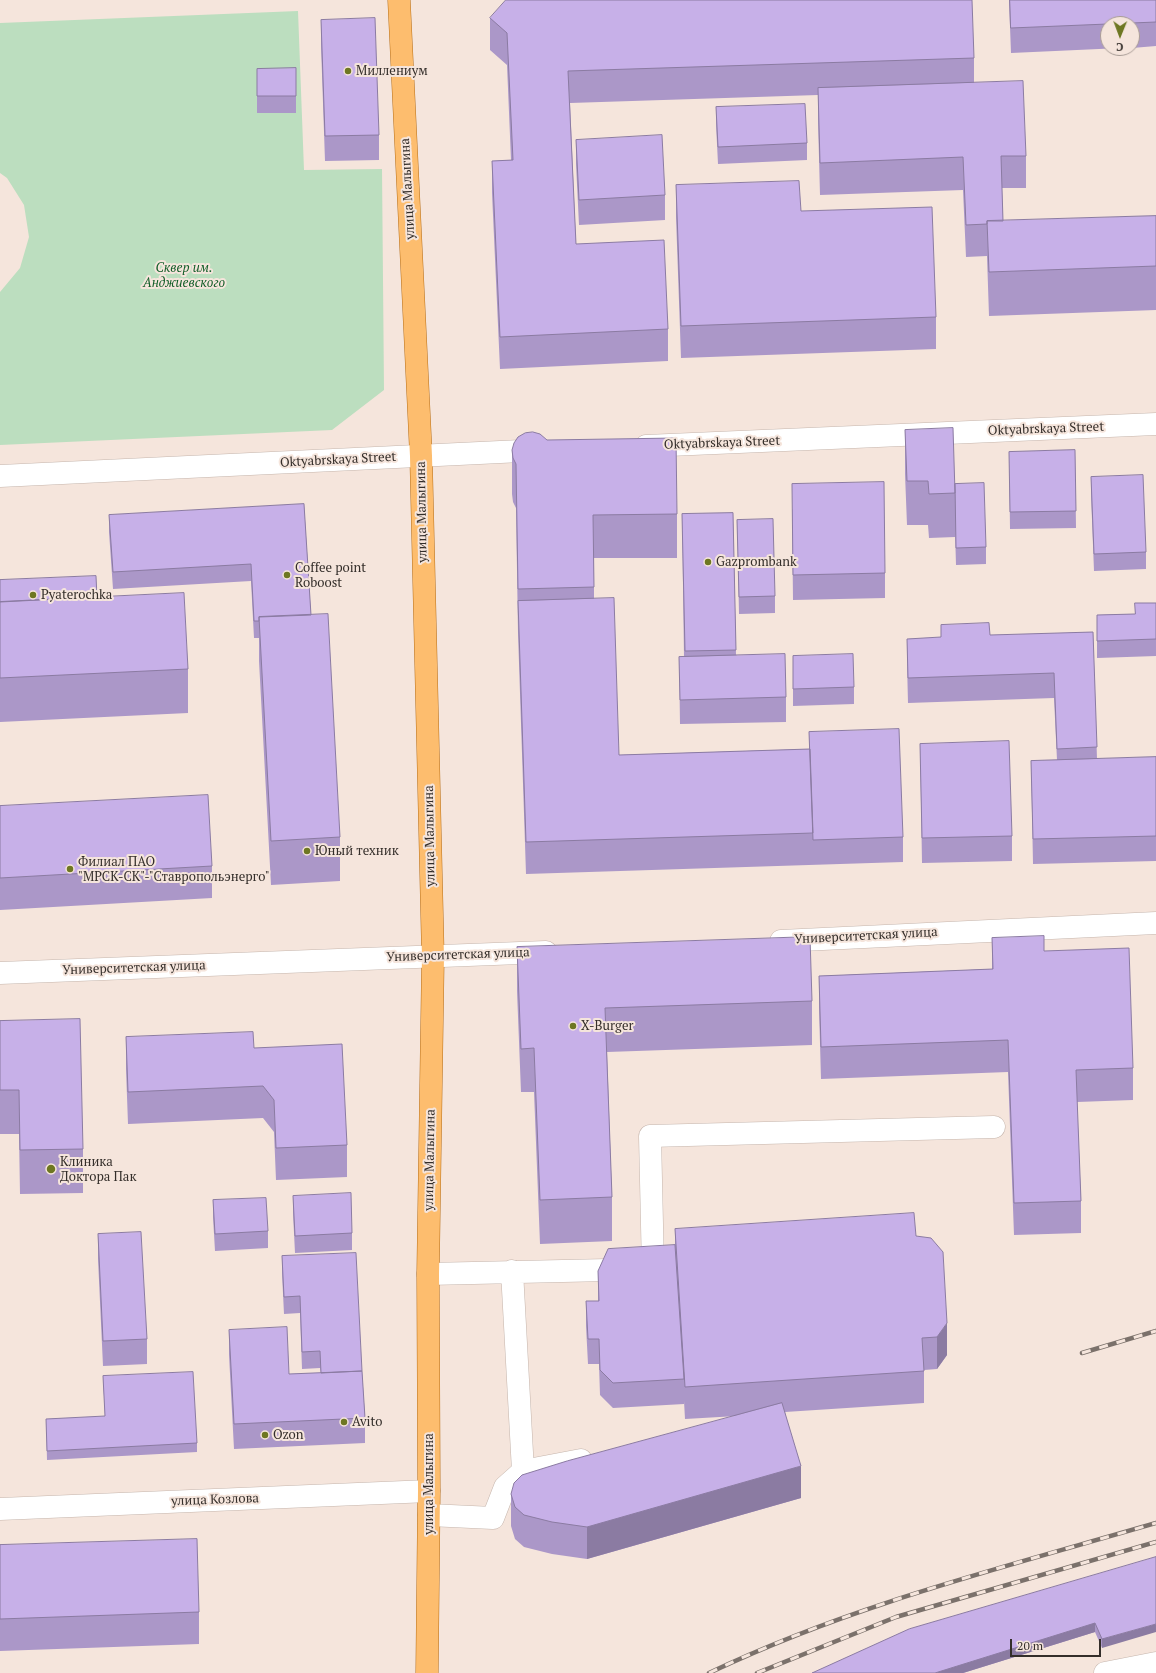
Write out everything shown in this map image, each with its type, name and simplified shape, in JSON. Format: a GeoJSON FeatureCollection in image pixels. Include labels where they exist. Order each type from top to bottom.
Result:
{"type":"FeatureCollection","features":[{"type":"Feature","properties":{"kind":"main road","name":"улица Малыгина"},"geometry":{"type":"LineString","coordinates":[[400,0],[421,456],[432,957],[428,1274],[429,1514],[427,1673]]}},
{"type":"Feature","properties":{"kind":"street","name":"Oktyabrskaya Street"},"geometry":{"type":"LineString","coordinates":[[629,447],[1156,424]]}},
{"type":"Feature","properties":{"kind":"street","name":"Oktyabrskaya Street"},"geometry":{"type":"LineString","coordinates":[[0,476],[565,449]]}},
{"type":"Feature","properties":{"kind":"street","name":"Университетская улица"},"geometry":{"type":"LineString","coordinates":[[758,942],[1156,923]]}},
{"type":"Feature","properties":{"kind":"street","name":"Университетская улица"},"geometry":{"type":"LineString","coordinates":[[0,973],[568,951]]}},
{"type":"Feature","properties":{"kind":"street"},"geometry":{"type":"LineString","coordinates":[[428,1274],[653,1269],[650,1136],[994,1127]]}},
{"type":"Feature","properties":{"kind":"street"},"geometry":{"type":"LineString","coordinates":[[512,1271],[523,1471]]}},
{"type":"Feature","properties":{"kind":"street"},"geometry":{"type":"LineString","coordinates":[[429,1514],[493,1518],[505,1487],[523,1471],[600,1457]]}},
{"type":"Feature","properties":{"kind":"street","name":"улица Козлова"},"geometry":{"type":"LineString","coordinates":[[0,1509],[429,1491]]}},
{"type":"Feature","properties":{"kind":"street"},"geometry":{"type":"LineString","coordinates":[[1104,1673],[1156,1663]]}},
{"type":"Feature","properties":{"kind":"green space","name":"Сквер им. Анджиевского"},"geometry":{"type":"Polygon","coordinates":[[[298,11],[304,170],[382,169],[384,390],[332,430],[0,445],[0,292],[20,268],[29,237],[24,205],[7,178],[0,173],[0,23],[298,11]]]}},
{"type":"Feature","properties":{"kind":"building"},"geometry":{"type":"Polygon","coordinates":[[[506,0],[972,0],[974,58],[568,71],[576,244],[664,240],[668,329],[500,337],[492,161],[513,160],[507,33],[490,18],[506,0]]]}},
{"type":"Feature","properties":{"kind":"building"},"geometry":{"type":"Polygon","coordinates":[[[1010,0],[1156,0],[1156,22],[1140,23],[1140,16],[1100,16],[1100,24],[1011,28],[1010,0]]]}},
{"type":"Feature","properties":{"kind":"building"},"geometry":{"type":"Polygon","coordinates":[[[375,18],[379,135],[325,136],[321,20],[375,18]]]}},
{"type":"Feature","properties":{"kind":"building"},"geometry":{"type":"Polygon","coordinates":[[[296,68],[296,96],[257,96],[257,69],[296,68]]]}},
{"type":"Feature","properties":{"kind":"building"},"geometry":{"type":"Polygon","coordinates":[[[1023,81],[1026,156],[1001,156],[1003,221],[987,221],[987,224],[966,225],[963,157],[820,163],[818,88],[1023,81]]]}},
{"type":"Feature","properties":{"kind":"building"},"geometry":{"type":"Polygon","coordinates":[[[805,104],[807,143],[718,147],[716,107],[805,104]]]}},
{"type":"Feature","properties":{"kind":"building"},"geometry":{"type":"Polygon","coordinates":[[[662,135],[665,195],[579,200],[576,140],[662,135]]]}},
{"type":"Feature","properties":{"kind":"building"},"geometry":{"type":"Polygon","coordinates":[[[799,181],[801,211],[932,207],[936,317],[681,326],[676,185],[799,181]]]}},
{"type":"Feature","properties":{"kind":"building"},"geometry":{"type":"Polygon","coordinates":[[[1156,216],[1156,266],[989,272],[987,221],[1156,216]]]}},
{"type":"Feature","properties":{"kind":"building"},"geometry":{"type":"Polygon","coordinates":[[[953,428],[955,493],[929,494],[928,481],[907,481],[905,430],[953,428]]]}},
{"type":"Feature","properties":{"kind":"building"},"geometry":{"type":"Polygon","coordinates":[[[533,432],[540,434],[547,440],[676,438],[677,514],[593,515],[594,587],[518,589],[516,464],[513,458],[512,450],[518,437],[525,433],[533,432]]]}},
{"type":"Feature","properties":{"kind":"building"},"geometry":{"type":"Polygon","coordinates":[[[1075,450],[1076,511],[1010,512],[1009,452],[1075,450]]]}},
{"type":"Feature","properties":{"kind":"building"},"geometry":{"type":"Polygon","coordinates":[[[1143,475],[1146,552],[1094,554],[1091,477],[1143,475]]]}},
{"type":"Feature","properties":{"kind":"building"},"geometry":{"type":"Polygon","coordinates":[[[884,482],[885,573],[793,575],[792,484],[884,482]]]}},
{"type":"Feature","properties":{"kind":"building"},"geometry":{"type":"Polygon","coordinates":[[[984,483],[986,547],[956,548],[955,484],[984,483]]]}},
{"type":"Feature","properties":{"kind":"building"},"geometry":{"type":"Polygon","coordinates":[[[304,504],[311,615],[259,617],[259,621],[254,621],[251,564],[113,572],[109,515],[304,504]]]}},
{"type":"Feature","properties":{"kind":"building"},"geometry":{"type":"Polygon","coordinates":[[[733,513],[736,650],[685,651],[682,514],[733,513]]]}},
{"type":"Feature","properties":{"kind":"building"},"geometry":{"type":"Polygon","coordinates":[[[773,519],[775,596],[739,597],[737,520],[773,519]]]}},
{"type":"Feature","properties":{"kind":"building"},"geometry":{"type":"Polygon","coordinates":[[[96,576],[97,597],[0,602],[0,580],[96,576]]]}},
{"type":"Feature","properties":{"kind":"building"},"geometry":{"type":"Polygon","coordinates":[[[184,593],[188,669],[0,678],[0,602],[184,593]]]}},
{"type":"Feature","properties":{"kind":"building"},"geometry":{"type":"Polygon","coordinates":[[[614,598],[619,755],[810,749],[813,833],[526,842],[518,601],[614,598]]]}},
{"type":"Feature","properties":{"kind":"building"},"geometry":{"type":"Polygon","coordinates":[[[1135,603],[1156,603],[1156,639],[1097,641],[1097,615],[1135,614],[1135,603]]]}},
{"type":"Feature","properties":{"kind":"building"},"geometry":{"type":"Polygon","coordinates":[[[328,614],[340,837],[271,841],[259,617],[328,614]]]}},
{"type":"Feature","properties":{"kind":"building"},"geometry":{"type":"Polygon","coordinates":[[[989,623],[990,635],[1093,632],[1097,747],[1057,749],[1054,673],[908,678],[907,639],[941,637],[941,625],[989,623]]]}},
{"type":"Feature","properties":{"kind":"building"},"geometry":{"type":"Polygon","coordinates":[[[785,654],[786,697],[680,700],[679,657],[785,654]]]}},
{"type":"Feature","properties":{"kind":"building"},"geometry":{"type":"Polygon","coordinates":[[[853,654],[854,687],[793,689],[793,656],[853,654]]]}},
{"type":"Feature","properties":{"kind":"building"},"geometry":{"type":"Polygon","coordinates":[[[899,729],[903,837],[813,840],[809,732],[899,729]]]}},
{"type":"Feature","properties":{"kind":"building"},"geometry":{"type":"Polygon","coordinates":[[[1009,741],[1012,836],[922,838],[920,744],[1009,741]]]}},
{"type":"Feature","properties":{"kind":"building"},"geometry":{"type":"Polygon","coordinates":[[[1156,757],[1156,836],[1033,839],[1031,761],[1156,757]]]}},
{"type":"Feature","properties":{"kind":"building"},"geometry":{"type":"Polygon","coordinates":[[[208,795],[212,866],[0,878],[0,806],[208,795]]]}},
{"type":"Feature","properties":{"kind":"building"},"geometry":{"type":"Polygon","coordinates":[[[1044,936],[1044,951],[1129,948],[1133,1068],[1076,1070],[1081,1201],[1014,1203],[1008,1040],[821,1047],[819,976],[993,969],[992,938],[1044,936]]]}},
{"type":"Feature","properties":{"kind":"building"},"geometry":{"type":"Polygon","coordinates":[[[810,937],[812,1001],[605,1008],[612,1197],[540,1200],[534,1048],[521,1049],[517,947],[810,937]]]}},
{"type":"Feature","properties":{"kind":"building"},"geometry":{"type":"Polygon","coordinates":[[[80,1019],[83,1149],[20,1150],[19,1090],[0,1090],[0,1021],[80,1019]]]}},
{"type":"Feature","properties":{"kind":"building"},"geometry":{"type":"Polygon","coordinates":[[[253,1032],[254,1048],[342,1044],[347,1145],[276,1148],[274,1100],[263,1086],[128,1092],[126,1037],[253,1032]]]}},
{"type":"Feature","properties":{"kind":"building"},"geometry":{"type":"Polygon","coordinates":[[[351,1193],[352,1233],[295,1236],[293,1196],[351,1193]]]}},
{"type":"Feature","properties":{"kind":"building"},"geometry":{"type":"Polygon","coordinates":[[[266,1198],[268,1231],[215,1234],[213,1200],[266,1198]]]}},
{"type":"Feature","properties":{"kind":"building"},"geometry":{"type":"Polygon","coordinates":[[[914,1213],[916,1236],[931,1238],[943,1252],[947,1323],[937,1337],[922,1338],[924,1371],[685,1387],[675,1229],[914,1213]]]}},
{"type":"Feature","properties":{"kind":"building"},"geometry":{"type":"Polygon","coordinates":[[[141,1232],[147,1339],[103,1341],[98,1234],[141,1232]]]}},
{"type":"Feature","properties":{"kind":"building"},"geometry":{"type":"Polygon","coordinates":[[[675,1245],[684,1379],[613,1383],[600,1370],[599,1339],[588,1339],[586,1301],[599,1301],[598,1271],[608,1249],[675,1245]]]}},
{"type":"Feature","properties":{"kind":"building"},"geometry":{"type":"Polygon","coordinates":[[[356,1253],[362,1371],[321,1373],[320,1351],[302,1352],[300,1296],[284,1297],[282,1256],[356,1253]]]}},
{"type":"Feature","properties":{"kind":"building"},"geometry":{"type":"Polygon","coordinates":[[[287,1327],[289,1374],[362,1371],[365,1418],[234,1424],[229,1330],[287,1327]]]}},
{"type":"Feature","properties":{"kind":"building"},"geometry":{"type":"Polygon","coordinates":[[[193,1372],[197,1443],[47,1451],[46,1419],[105,1416],[103,1376],[193,1372]]]}},
{"type":"Feature","properties":{"kind":"building"},"geometry":{"type":"Polygon","coordinates":[[[782,1403],[801,1466],[587,1527],[552,1522],[524,1515],[515,1507],[511,1494],[514,1483],[522,1475],[567,1461],[782,1403]]]}},
{"type":"Feature","properties":{"kind":"building"},"geometry":{"type":"Polygon","coordinates":[[[197,1539],[199,1612],[0,1619],[0,1545],[197,1539]]]}},
{"type":"Feature","properties":{"kind":"building"},"geometry":{"type":"Polygon","coordinates":[[[1156,1557],[1156,1624],[1102,1639],[1095,1623],[935,1673],[812,1673],[909,1629],[1156,1557]]]}},
{"type":"Feature","properties":{"kind":"railway"},"geometry":{"type":"LineString","coordinates":[[1082,1353],[1156,1331]]}},
{"type":"Feature","properties":{"kind":"railway"},"geometry":{"type":"LineString","coordinates":[[709,1673],[763,1649],[873,1607],[986,1572],[1156,1523]]}},
{"type":"Feature","properties":{"kind":"railway"},"geometry":{"type":"LineString","coordinates":[[757,1673],[896,1617],[1156,1542]]}},
{"type":"Feature","properties":{"kind":"place","name":"Миллениум"},"geometry":{"type":"Point","coordinates":[348,71]}},
{"type":"Feature","properties":{"kind":"place","name":"Gazprombank"},"geometry":{"type":"Point","coordinates":[708,562]}},
{"type":"Feature","properties":{"kind":"place","name":"Coffee point Roboost"},"geometry":{"type":"Point","coordinates":[287,575]}},
{"type":"Feature","properties":{"kind":"place","name":"Pyaterochka"},"geometry":{"type":"Point","coordinates":[33,595]}},
{"type":"Feature","properties":{"kind":"place","name":"Юный техник"},"geometry":{"type":"Point","coordinates":[307,851]}},
{"type":"Feature","properties":{"kind":"place","name":"Филиал ПАО \"МРСК-СК\"-\"Ставропольэнерго\""},"geometry":{"type":"Point","coordinates":[70,869]}},
{"type":"Feature","properties":{"kind":"place","name":"X-Burger"},"geometry":{"type":"Point","coordinates":[573,1026]}},
{"type":"Feature","properties":{"kind":"place","name":"Клиника Доктора Пак"},"geometry":{"type":"Point","coordinates":[51,1169]}},
{"type":"Feature","properties":{"kind":"place","name":"Avito"},"geometry":{"type":"Point","coordinates":[344,1422]}},
{"type":"Feature","properties":{"kind":"place","name":"Ozon"},"geometry":{"type":"Point","coordinates":[265,1435]}}]}
